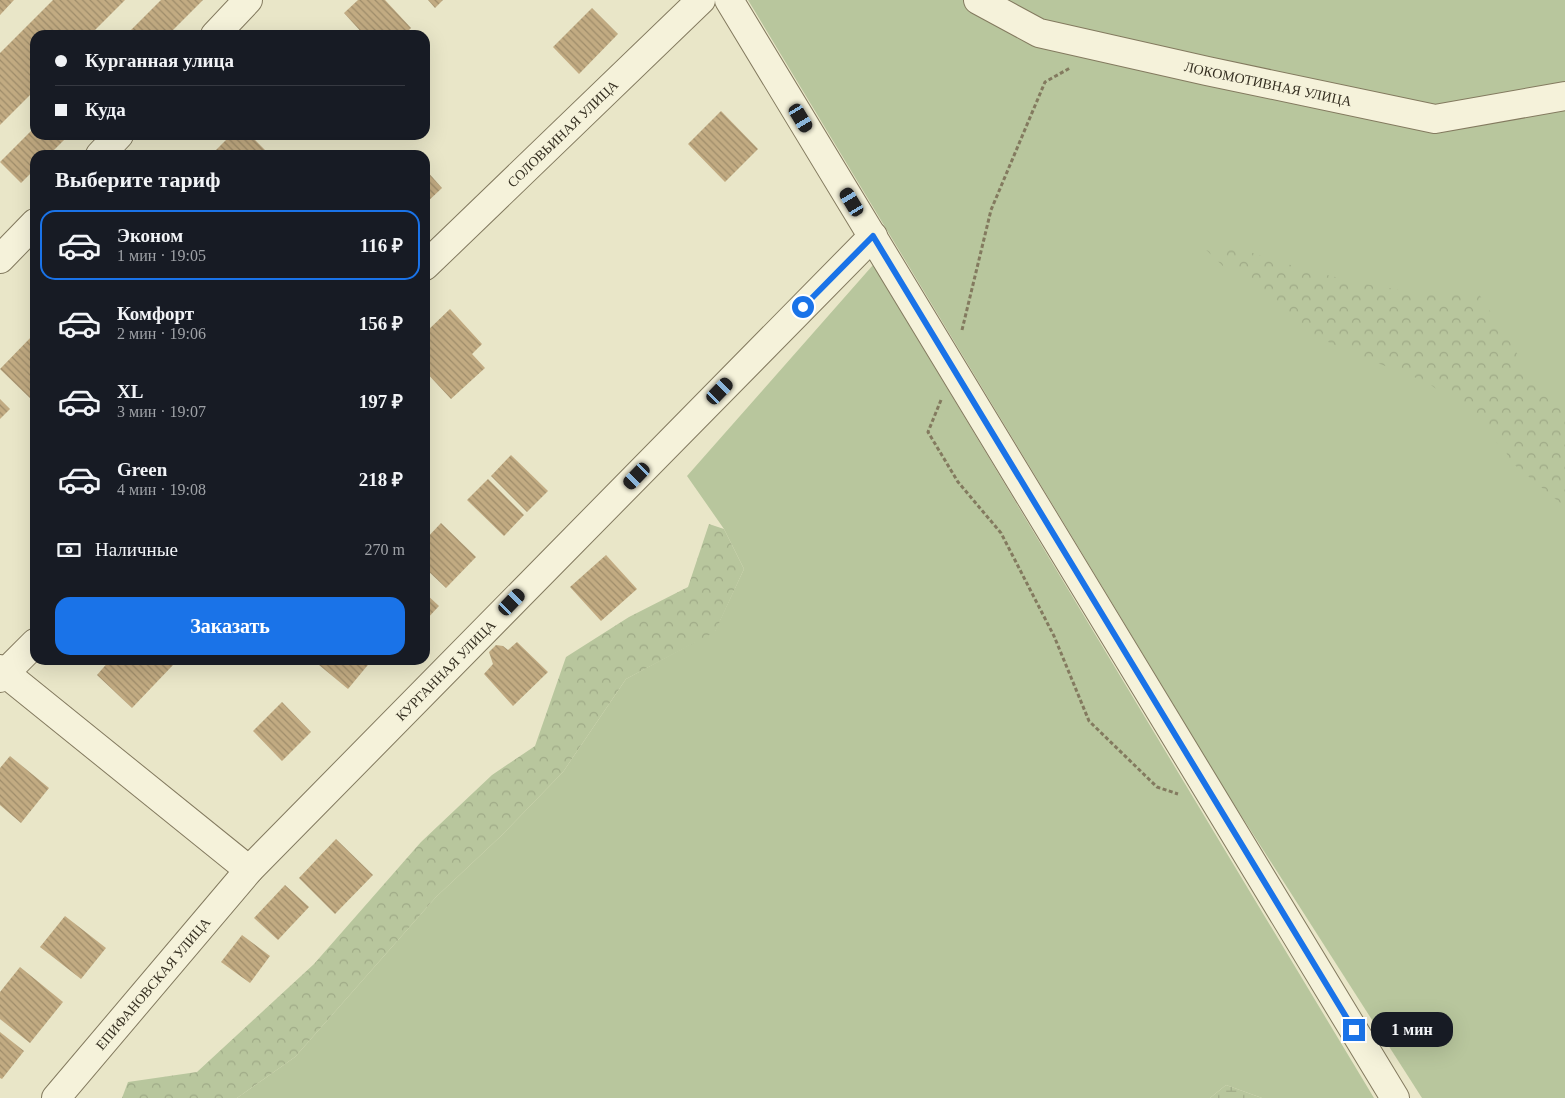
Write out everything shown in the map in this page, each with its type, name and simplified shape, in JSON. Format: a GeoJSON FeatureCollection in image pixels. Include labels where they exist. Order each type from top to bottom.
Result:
{"type":"FeatureCollection","features":[{"type":"Feature","properties":{"kind":"street"},"geometry":{"type":"LineString","coordinates":[[220,30],[248,0]]}},
{"type":"Feature","properties":{"kind":"street","name":"СОЛОВЬИНАЯ УЛИЦА"},"geometry":{"type":"LineString","coordinates":[[430,261],[701,0]]}},
{"type":"Feature","properties":{"kind":"street"},"geometry":{"type":"LineString","coordinates":[[729,0],[1395,1098]]}},
{"type":"Feature","properties":{"kind":"street","name":"ЛОКОМОТИВНАЯ УЛИЦА"},"geometry":{"type":"LineString","coordinates":[[978,0],[1039,33],[1207,72],[1435,119],[1565,96]]}},
{"type":"Feature","properties":{"kind":"street"},"geometry":{"type":"LineString","coordinates":[[105,150],[114,140]]}},
{"type":"Feature","properties":{"kind":"street"},"geometry":{"type":"LineString","coordinates":[[0,259],[30,228]]}},
{"type":"Feature","properties":{"kind":"street","name":"КУРГАННАЯ УЛИЦА"},"geometry":{"type":"LineString","coordinates":[[249,870],[873,236]]}},
{"type":"Feature","properties":{"kind":"street"},"geometry":{"type":"LineString","coordinates":[[30,648],[2,673],[249,870]]}},
{"type":"Feature","properties":{"kind":"street","name":"ЕПИФАНОВСКАЯ УЛИЦА"},"geometry":{"type":"LineString","coordinates":[[56,1098],[249,870]]}},
{"type":"Feature","properties":{"kind":"green space"},"geometry":{"type":"Polygon","coordinates":[[[748,0],[1565,0],[1565,1098],[1422,1098],[1228,795],[748,0]]]}},
{"type":"Feature","properties":{"kind":"green space"},"geometry":{"type":"Polygon","coordinates":[[[1201,245],[1253,253],[1303,269],[1359,283],[1414,292],[1477,291],[1527,369],[1565,404],[1565,507],[1511,462],[1506,452],[1469,414],[1427,382],[1359,356],[1315,336],[1267,292],[1225,268],[1201,245]]]}},
{"type":"Feature","properties":{"kind":"green space"},"geometry":{"type":"Polygon","coordinates":[[[873,265],[1374,1098],[1262,1098],[1226,1085],[1210,1098],[237,1098],[295,1057],[436,897],[502,835],[563,772],[626,679],[715,631],[744,569],[724,529],[687,476],[873,265]]]}},
{"type":"Feature","properties":{"kind":"green space"},"geometry":{"type":"Polygon","coordinates":[[[709,524],[724,529],[744,569],[715,632],[626,679],[563,772],[502,835],[436,897],[295,1057],[237,1098],[122,1098],[128,1082],[197,1072],[314,964],[421,842],[492,775],[535,746],[566,657],[629,617],[688,587],[709,524]]]}},
{"type":"Feature","properties":{"kind":"green space"},"geometry":{"type":"Polygon","coordinates":[[[1226,1085],[1262,1098],[1210,1098],[1226,1085]]]}},
{"type":"Feature","properties":{"kind":"building"},"geometry":{"type":"Polygon","coordinates":[[[0,0],[14,0],[0,15],[0,0]]]}},
{"type":"Feature","properties":{"kind":"building"},"geometry":{"type":"Polygon","coordinates":[[[53,0],[125,0],[95,30],[30,30],[30,95],[0,125],[0,53],[53,0]]]}},
{"type":"Feature","properties":{"kind":"building"},"geometry":{"type":"Polygon","coordinates":[[[161,0],[203,0],[173,30],[131,30],[161,0]]]}},
{"type":"Feature","properties":{"kind":"building"},"geometry":{"type":"Polygon","coordinates":[[[358,0],[385,0],[411,28],[409,30],[359,30],[344,13],[358,0]]]}},
{"type":"Feature","properties":{"kind":"building"},"geometry":{"type":"Polygon","coordinates":[[[428,0],[443,0],[435,8],[428,0]]]}},
{"type":"Feature","properties":{"kind":"building"},"geometry":{"type":"Polygon","coordinates":[[[592,8],[618,34],[579,74],[553,47],[592,8]]]}},
{"type":"Feature","properties":{"kind":"building"},"geometry":{"type":"Polygon","coordinates":[[[721,111],[758,149],[725,182],[688,144],[721,111]]]}},
{"type":"Feature","properties":{"kind":"building"},"geometry":{"type":"Polygon","coordinates":[[[30,132],[30,140],[64,140],[54,150],[30,150],[30,174],[21,183],[0,162],[30,132]]]}},
{"type":"Feature","properties":{"kind":"building"},"geometry":{"type":"Polygon","coordinates":[[[226,140],[255,140],[265,150],[216,150],[226,140]]]}},
{"type":"Feature","properties":{"kind":"building"},"geometry":{"type":"Polygon","coordinates":[[[430,175],[442,188],[430,199],[430,175]]]}},
{"type":"Feature","properties":{"kind":"building"},"geometry":{"type":"Polygon","coordinates":[[[450,309],[482,344],[472,354],[485,368],[451,399],[430,376],[430,328],[450,309]]]}},
{"type":"Feature","properties":{"kind":"building"},"geometry":{"type":"Polygon","coordinates":[[[30,338],[30,398],[0,369],[30,338]]]}},
{"type":"Feature","properties":{"kind":"building"},"geometry":{"type":"Polygon","coordinates":[[[0,399],[10,409],[0,419],[0,399]]]}},
{"type":"Feature","properties":{"kind":"building"},"geometry":{"type":"Polygon","coordinates":[[[511,455],[548,491],[527,512],[491,476],[511,455]]]}},
{"type":"Feature","properties":{"kind":"building"},"geometry":{"type":"Polygon","coordinates":[[[488,479],[524,515],[504,536],[467,500],[488,479]]]}},
{"type":"Feature","properties":{"kind":"building"},"geometry":{"type":"Polygon","coordinates":[[[441,523],[476,557],[446,588],[430,573],[430,535],[441,523]]]}},
{"type":"Feature","properties":{"kind":"building"},"geometry":{"type":"Polygon","coordinates":[[[606,555],[637,589],[601,621],[570,587],[606,555]]]}},
{"type":"Feature","properties":{"kind":"building"},"geometry":{"type":"Polygon","coordinates":[[[430,598],[439,606],[430,616],[430,598]]]}},
{"type":"Feature","properties":{"kind":"building"},"geometry":{"type":"Polygon","coordinates":[[[517,642],[548,672],[513,706],[484,674],[493,664],[489,652],[496,645],[503,646],[508,650],[517,642]]]}},
{"type":"Feature","properties":{"kind":"building"},"geometry":{"type":"Polygon","coordinates":[[[106,665],[173,665],[132,708],[97,675],[106,665]]]}},
{"type":"Feature","properties":{"kind":"building"},"geometry":{"type":"Polygon","coordinates":[[[319,665],[368,665],[348,689],[319,665]]]}},
{"type":"Feature","properties":{"kind":"building"},"geometry":{"type":"Polygon","coordinates":[[[282,702],[311,732],[282,761],[253,731],[282,702]]]}},
{"type":"Feature","properties":{"kind":"building"},"geometry":{"type":"Polygon","coordinates":[[[10,756],[49,788],[21,823],[0,805],[0,768],[10,756]]]}},
{"type":"Feature","properties":{"kind":"building"},"geometry":{"type":"Polygon","coordinates":[[[336,839],[373,875],[335,914],[299,878],[336,839]]]}},
{"type":"Feature","properties":{"kind":"building"},"geometry":{"type":"Polygon","coordinates":[[[285,885],[309,907],[278,940],[254,918],[285,885]]]}},
{"type":"Feature","properties":{"kind":"building"},"geometry":{"type":"Polygon","coordinates":[[[65,916],[106,948],[81,979],[40,947],[65,916]]]}},
{"type":"Feature","properties":{"kind":"building"},"geometry":{"type":"Polygon","coordinates":[[[242,935],[270,956],[250,983],[221,962],[242,935]]]}},
{"type":"Feature","properties":{"kind":"building"},"geometry":{"type":"Polygon","coordinates":[[[20,967],[63,1002],[30,1043],[0,1019],[0,992],[20,967]]]}},
{"type":"Feature","properties":{"kind":"building"},"geometry":{"type":"Polygon","coordinates":[[[0,1032],[24,1051],[2,1079],[0,1078],[0,1032]]]}},
{"type":"Feature","properties":{"kind":"route"},"geometry":{"type":"LineString","coordinates":[[803,307],[873,236],[1354,1030]]}}]}
